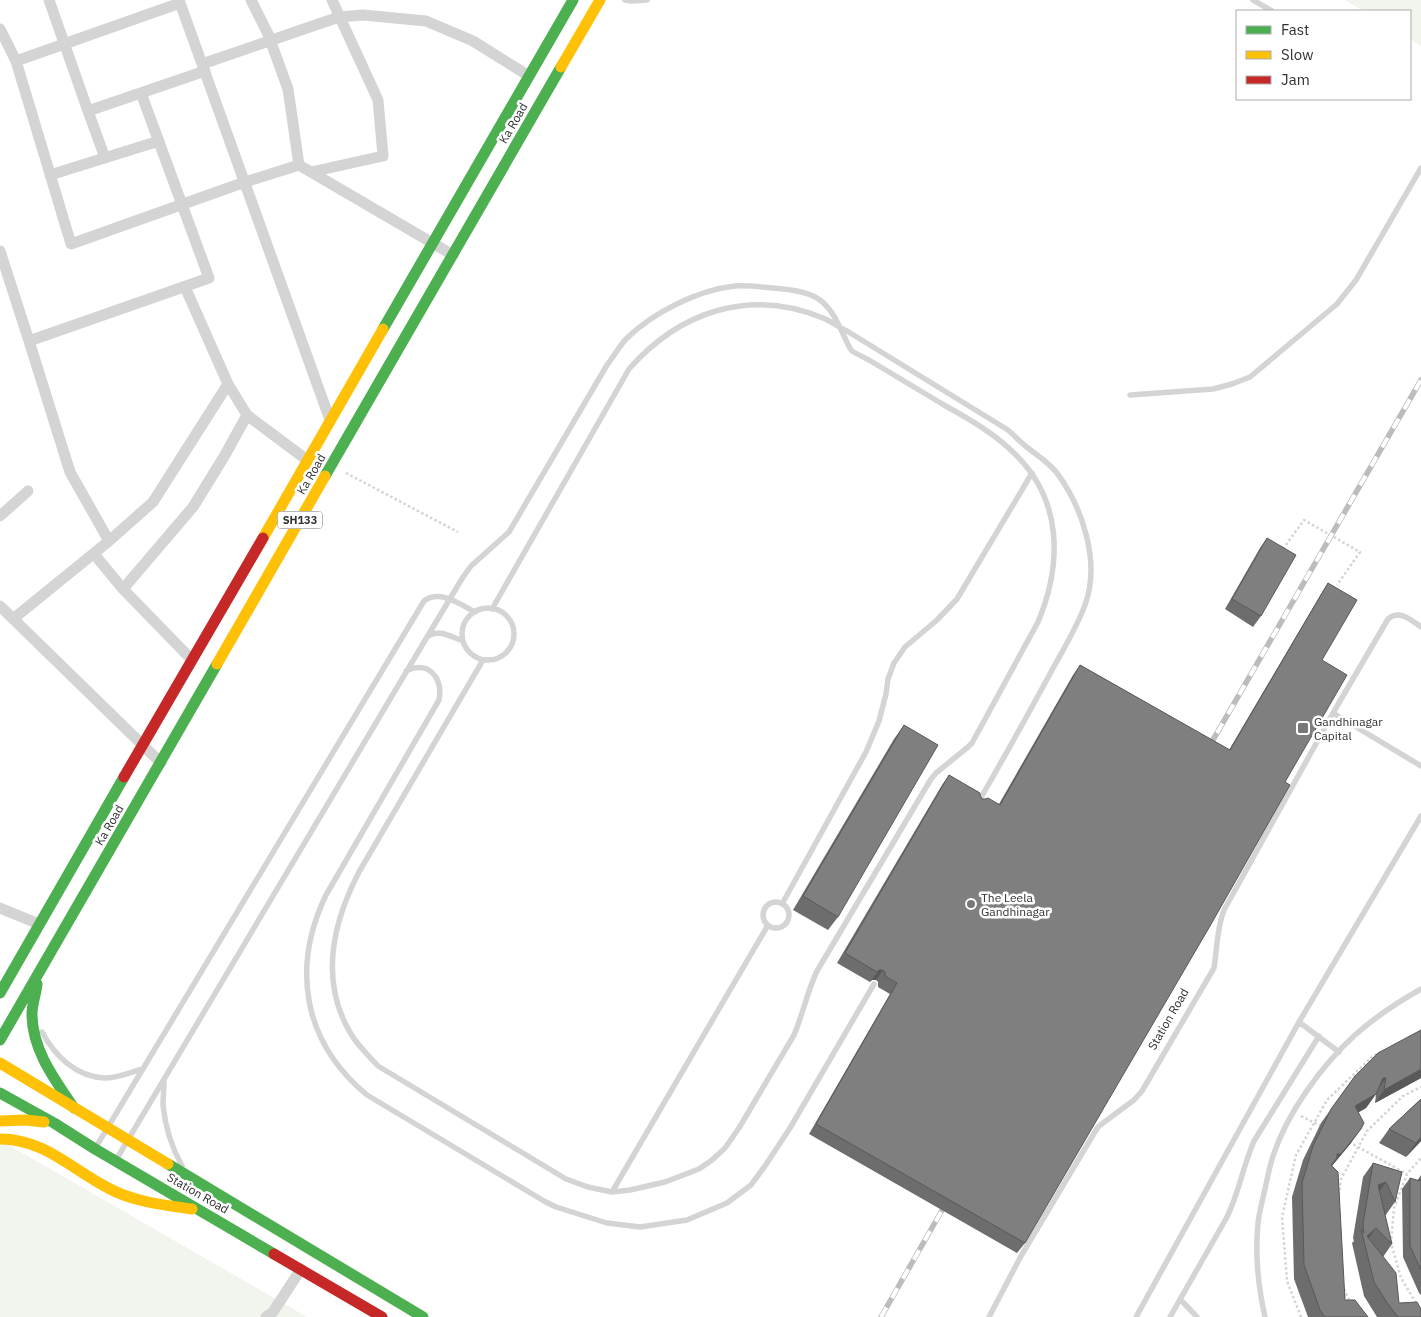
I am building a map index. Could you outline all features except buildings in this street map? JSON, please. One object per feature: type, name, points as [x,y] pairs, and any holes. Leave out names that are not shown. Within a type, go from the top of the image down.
[{"type":"main road","name":"Ka Road","points":[[0,993],[573,0]]},
{"type":"main road","name":"Ka Road","points":[[0,1040],[600,0]]},
{"type":"main road","points":[[40,971],[32,1014],[36,1043],[42,1058],[74,1108]]},
{"type":"main road","points":[[0,1063],[423,1317]]},
{"type":"main road","name":"Station Road","points":[[0,1093],[382,1317]]},
{"type":"main road","points":[[0,1121],[25,1120],[54,1123]]},
{"type":"main road","points":[[0,1139],[23,1141],[39,1147],[54,1154],[111,1190],[154,1203],[202,1210]]},
{"type":"street","points":[[49,0],[105,158]]},
{"type":"street","points":[[251,0],[271,41],[288,89],[299,165]]},
{"type":"street","points":[[311,172],[382,156],[378,100],[332,0]]},
{"type":"street","points":[[16,61],[179,2],[330,420]]},
{"type":"street","points":[[88,111],[141,93],[271,41],[339,17],[363,15],[426,22],[473,41],[529,76]]},
{"type":"street","points":[[0,29],[16,61],[71,244],[245,182],[299,165],[453,255]]},
{"type":"street","points":[[28,341],[209,278],[141,93]]},
{"type":"street","points":[[50,175],[158,141]]},
{"type":"street","points":[[0,251],[70,472],[109,542]]},
{"type":"street","points":[[184,287],[228,384],[247,415],[307,460]]},
{"type":"street","points":[[13,619],[109,542],[154,502],[228,384]]},
{"type":"street","points":[[123,589],[193,506],[247,415]]},
{"type":"street","points":[[0,516],[28,491]]},
{"type":"street","points":[[94,554],[123,589],[192,660]]},
{"type":"street","points":[[0,606],[161,763]]},
{"type":"street","points":[[0,908],[39,924]]},
{"type":"street","points":[[273,1315],[301,1269]]},
{"type":"lane","points":[[626,0],[647,0]]},
{"type":"lane","points":[[1252,0],[1270,10]]},
{"type":"lane","points":[[1130,395],[1213,389],[1250,377],[1337,304],[1356,280],[1421,168]]},
{"type":"lane","points":[[116,1160],[463,577],[472,566],[509,532],[608,365],[626,339],[650,319],[678,303],[715,290],[735,286],[793,289],[819,299],[832,312],[851,350],[985,429],[1014,452],[1032,473],[1041,488],[1050,511],[1055,555],[1044,608],[972,743],[931,779],[817,971],[810,985],[794,1036],[739,1128],[712,1160],[699,1169],[665,1182],[612,1192],[588,1187],[566,1179],[378,1066],[351,1034],[341,1015],[334,991],[332,966],[334,941],[339,918],[348,895],[359,872],[483,660]]},
{"type":"lane","points":[[492,608],[629,369],[643,353],[664,336],[692,320],[714,311],[734,307],[779,306],[824,318],[1008,430],[1044,459],[1071,495],[1080,513],[1089,546],[1091,577],[1087,600],[1049,677],[977,805]]},
{"type":"lane","points":[[782,904],[866,752],[879,721],[888,679],[894,663],[905,647],[957,599],[1032,473]]},
{"type":"lane","points":[[95,1149],[424,601],[430,596],[439,596],[475,612]]},
{"type":"lane","points":[[492,608],[507,616],[512,624],[514,632],[510,648],[497,659],[483,660],[472,655],[462,642],[463,624],[475,612],[492,608]]},
{"type":"lane","name":"Station Road","points":[[989,1317],[1021,1256],[1096,1130],[1134,1100],[1142,1091],[1214,968],[1220,921],[1224,910],[1333,713],[1388,619],[1396,614],[1402,615],[1421,627]]},
{"type":"lane","points":[[426,637],[431,633],[437,632],[462,642]]},
{"type":"lane","points":[[406,671],[421,668],[430,671],[435,675],[440,687],[440,694],[435,707],[326,895],[313,925],[307,964],[307,988],[313,1020],[324,1044],[339,1067],[367,1095],[556,1207],[606,1223],[640,1227],[686,1220],[727,1203],[751,1185],[790,1128],[874,984]]},
{"type":"lane","points":[[1333,713],[1421,766]]},
{"type":"lane","points":[[1136,1317],[1299,1022],[1421,816]]},
{"type":"lane","points":[[774,902],[782,904],[788,910],[786,922],[780,927],[772,928],[768,926],[762,914],[766,906],[774,902]]},
{"type":"lane","points":[[612,1192],[768,926]]},
{"type":"lane","points":[[1265,1317],[1257,1265],[1258,1222],[1273,1156],[1280,1138],[1293,1112],[1324,1067],[1356,1034],[1396,1004],[1421,990]]},
{"type":"lane","points":[[32,1014],[57,1055],[81,1073],[106,1078],[143,1069]]},
{"type":"lane","points":[[1299,1022],[1339,1052]]},
{"type":"lane","points":[[1170,1317],[1230,1211],[1254,1142],[1319,1036]]},
{"type":"lane","points":[[164,1079],[163,1104],[166,1123],[179,1160],[187,1176]]},
{"type":"lane","points":[[1180,1299],[1197,1317]]},
{"type":"path","points":[[331,466],[458,532]]},
{"type":"path","points":[[1282,551],[1304,520],[1360,552],[1337,585]]},
{"type":"path","points":[[1301,1317],[1287,1281],[1282,1217],[1296,1155],[1327,1100],[1373,1056],[1381,1052]]},
{"type":"path","points":[[1339,1197],[1342,1179],[1367,1131],[1403,1096],[1421,1087]]},
{"type":"path","points":[[1314,1122],[1329,1131]]},
{"type":"path","points":[[1344,1139],[1407,1174]]},
{"type":"path","points":[[1420,1308],[1401,1278],[1392,1244],[1394,1208],[1407,1174],[1421,1158]]},
{"type":"path","points":[[1342,1287],[1351,1302]]},
{"type":"shaded area","points":[[1345,0],[1421,0],[1421,46],[1411,40],[1411,10],[1361,10]]},
{"type":"shaded area","points":[[0,1140],[307,1317],[0,1317]]},
{"type":"railway","points":[[1206,752],[1421,380]]},
{"type":"railway","points":[[881,1317],[949,1198]]},
{"type":"traffic: fast","points":[[383,329],[573,0]]},
{"type":"traffic: fast","points":[[325,476],[561,67]]},
{"type":"traffic: fast","points":[[0,1040],[217,664]]},
{"type":"traffic: fast","points":[[0,993],[124,777]]},
{"type":"traffic: fast","points":[[37,984],[32,1014],[36,1040],[46,1064],[74,1108]]},
{"type":"traffic: fast","points":[[0,1093],[274,1254]]},
{"type":"traffic: fast","points":[[168,1164],[423,1317]]},
{"type":"traffic: slow","points":[[561,67],[600,0]]},
{"type":"traffic: slow","points":[[263,538],[383,329]]},
{"type":"traffic: slow","points":[[217,664],[325,476]]},
{"type":"traffic: slow","points":[[0,1063],[168,1164]]},
{"type":"traffic: slow","points":[[0,1121],[25,1120],[44,1122]]},
{"type":"traffic: slow","points":[[0,1139],[16,1140],[45,1150],[110,1189],[129,1197],[192,1209]]},
{"type":"traffic: jam","points":[[124,777],[263,538]]},
{"type":"traffic: jam","points":[[274,1254],[382,1317]]},
{"type":"place","name":"Gandhinagar Capital","points":[[1303,728]]},
{"type":"place","name":"The Leela Gandhinagar","points":[[971,904]]}]
